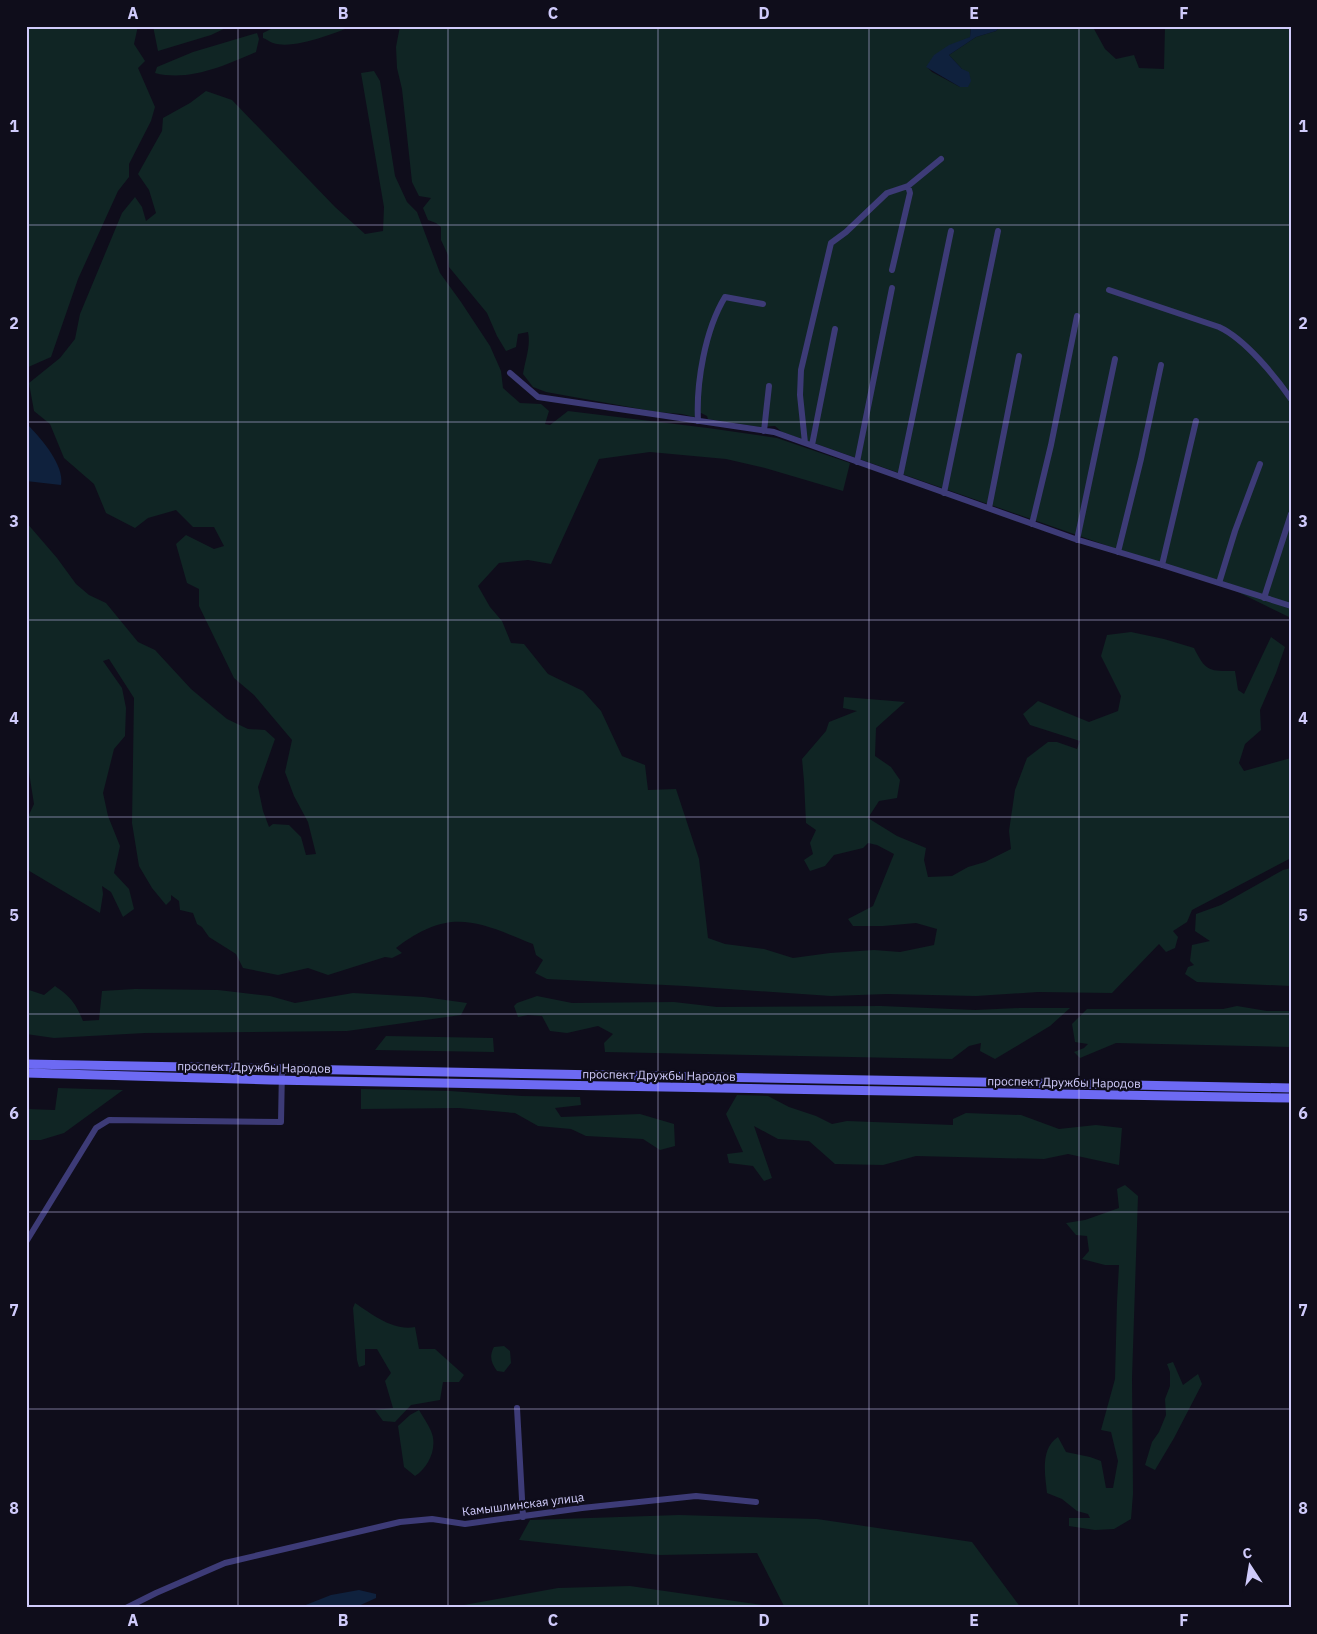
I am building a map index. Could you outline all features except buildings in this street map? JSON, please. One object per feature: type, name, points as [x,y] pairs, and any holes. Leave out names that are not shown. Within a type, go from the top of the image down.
[{"type":"main road","name":"проспект Дружбы Народов","points":[[26,1064],[1291,1088]]},
{"type":"main road","name":"проспект Дружбы Народов","points":[[26,1073],[282,1080],[1291,1098]]},
{"type":"street","points":[[809,444],[800,395],[801,370],[831,243],[846,232],[887,193],[908,186],[941,159]]},
{"type":"street","points":[[892,270],[910,193],[908,186]]},
{"type":"street","points":[[900,477],[951,231]]},
{"type":"street","points":[[944,493],[998,231]]},
{"type":"street","points":[[857,462],[892,288]]},
{"type":"street","points":[[1109,290],[1219,326],[1231,332],[1276,377],[1291,399]]},
{"type":"street","points":[[698,421],[697,403],[704,354],[716,312],[726,298],[763,304]]},
{"type":"street","points":[[1032,524],[1051,445],[1077,316]]},
{"type":"street","points":[[809,444],[836,328]]},
{"type":"street","points":[[989,508],[1019,356]]},
{"type":"street","points":[[1077,540],[1115,359]]},
{"type":"street","points":[[1118,552],[1161,365]]},
{"type":"street","points":[[510,373],[538,397],[774,432],[1077,540],[1291,606]]},
{"type":"street","points":[[764,431],[769,386]]},
{"type":"street","points":[[1162,565],[1196,421]]},
{"type":"street","points":[[1219,583],[1260,464]]},
{"type":"street","points":[[1264,598],[1291,514]]},
{"type":"street","points":[[26,1242],[96,1128],[108,1120],[281,1122],[282,1069]]},
{"type":"street","points":[[517,1408],[523,1517]]},
{"type":"street","name":"Камышлинская улица","points":[[126,1608],[225,1563],[400,1522],[432,1519],[465,1524],[582,1508],[696,1496],[756,1502]]},
{"type":"green space","points":[[26,26],[138,26],[134,44],[145,61],[138,68],[155,107],[151,121],[129,164],[129,177],[118,191],[78,279],[51,357],[26,368]]},
{"type":"green space","points":[[153,26],[230,26],[211,35],[158,51]]},
{"type":"green space","points":[[277,26],[353,26],[303,43],[282,45],[263,38],[263,33]]},
{"type":"green space","points":[[400,26],[971,26],[970,37],[927,67],[932,72],[960,87],[962,69],[949,55],[976,37],[996,31],[1001,26],[1083,26],[1094,29],[1105,49],[1116,59],[1134,55],[1139,68],[1164,69],[1165,26],[1291,26],[1291,618],[1234,590],[782,432],[775,426],[760,427],[708,419],[707,416],[701,413],[694,417],[657,412],[546,392],[533,387],[523,374],[528,348],[528,332],[518,334],[516,347],[506,351],[487,313],[449,267],[448,255],[441,240],[441,227],[428,220],[423,208],[431,198],[419,196],[412,182],[402,89],[397,68],[396,47]]},
{"type":"green space","points":[[257,33],[259,39],[256,52],[232,62],[194,74],[168,75],[155,73],[157,67],[193,52]]},
{"type":"green space","points":[[374,71],[380,81],[395,176],[407,202],[417,212],[440,273],[490,346],[501,371],[503,388],[520,403],[541,404],[549,411],[545,424],[550,425],[568,411],[708,428],[777,438],[850,463],[843,491],[765,468],[726,459],[650,452],[599,459],[551,564],[528,560],[499,563],[478,586],[490,607],[502,621],[511,643],[524,644],[548,674],[583,691],[601,711],[622,756],[645,765],[648,790],[676,789],[699,859],[708,938],[725,944],[764,949],[793,958],[874,950],[900,952],[934,945],[937,929],[916,923],[853,926],[848,919],[873,906],[894,854],[877,845],[868,843],[863,848],[834,855],[825,866],[810,871],[804,860],[813,854],[810,843],[816,830],[806,823],[802,759],[826,731],[829,722],[857,711],[843,708],[844,697],[905,702],[876,728],[875,756],[891,767],[900,780],[897,798],[879,801],[868,818],[897,836],[926,848],[924,860],[928,877],[952,876],[968,867],[985,862],[1011,849],[1009,831],[1015,790],[1027,758],[1048,742],[1057,742],[1077,749],[1080,741],[1030,725],[1023,714],[1038,701],[1089,722],[1118,711],[1121,696],[1101,656],[1107,635],[1131,632],[1194,648],[1202,662],[1209,669],[1235,671],[1238,690],[1244,694],[1271,637],[1285,647],[1260,710],[1261,730],[1245,744],[1239,763],[1244,771],[1291,758],[1291,858],[1192,910],[1187,922],[1173,931],[1178,937],[1175,948],[1166,952],[1159,944],[1112,993],[1038,992],[976,996],[887,994],[831,996],[547,979],[535,973],[543,960],[536,955],[533,944],[495,929],[463,922],[432,927],[415,935],[396,948],[402,953],[392,958],[385,957],[328,975],[308,968],[278,975],[243,968],[236,954],[209,937],[202,927],[197,924],[193,913],[180,910],[179,901],[171,895],[171,900],[166,905],[152,888],[139,866],[132,823],[134,698],[109,659],[103,661],[122,688],[126,708],[125,736],[114,749],[103,793],[108,816],[120,846],[114,873],[129,889],[134,909],[123,917],[111,892],[102,886],[103,894],[100,913],[26,869],[26,821],[34,804],[26,753],[26,522],[57,558],[76,584],[89,595],[106,603],[138,642],[155,650],[191,689],[227,719],[248,729],[265,730],[275,739],[258,787],[263,811],[269,827],[273,824],[289,825],[301,837],[306,855],[316,854],[308,822],[294,796],[285,772],[292,740],[254,695],[234,678],[199,606],[199,589],[187,583],[176,544],[186,535],[214,549],[224,546],[214,527],[193,527],[176,510],[148,518],[135,528],[106,513],[94,484],[64,458],[50,424],[34,411],[29,383],[60,358],[75,339],[80,314],[122,213],[135,197],[142,207],[146,221],[156,213],[149,190],[138,174],[162,131],[163,118],[190,103],[206,91],[232,100],[335,207],[365,234],[383,231],[384,207],[361,73]]},
{"type":"green space","points":[[1291,868],[1291,986],[1197,982],[1185,974],[1188,967],[1194,965],[1190,961],[1192,945],[1210,941],[1195,931],[1196,914],[1221,905],[1283,870]]},
{"type":"green space","points":[[55,986],[72,1001],[83,1021],[99,1020],[102,991],[135,989],[218,990],[270,996],[295,1003],[353,993],[424,997],[467,1003],[461,1015],[347,1031],[145,1033],[54,1038],[26,1034],[26,989],[44,995]]},
{"type":"green space","points":[[537,996],[572,1003],[674,1002],[717,1007],[881,1006],[975,1010],[1070,1008],[1050,1026],[995,1059],[980,1051],[981,1043],[969,1046],[952,1059],[605,1052],[604,1043],[613,1034],[598,1026],[567,1033],[550,1031],[542,1016],[528,1015],[518,1017],[514,1006],[517,1003]]},
{"type":"green space","points":[[1237,1006],[1267,1011],[1291,1011],[1291,1047],[1116,1043],[1080,1058],[1074,1052],[1088,1044],[1075,1042],[1072,1024],[1087,1009],[1223,1009]]},
{"type":"green space","points":[[386,1036],[493,1038],[494,1052],[375,1050]]},
{"type":"green space","points":[[58,1088],[123,1090],[64,1133],[41,1140],[26,1140],[26,1109],[55,1110]]},
{"type":"green space","points":[[361,1089],[580,1097],[581,1105],[555,1108],[561,1117],[640,1114],[674,1124],[675,1146],[660,1150],[643,1139],[586,1136],[571,1129],[538,1126],[515,1113],[459,1108],[361,1109]]},
{"type":"green space","points":[[737,1095],[768,1096],[789,1107],[816,1116],[832,1124],[847,1121],[953,1125],[953,1119],[966,1113],[1021,1115],[1059,1129],[1096,1125],[1122,1128],[1119,1165],[1068,1154],[1044,1159],[916,1156],[883,1165],[835,1164],[809,1141],[778,1139],[754,1126],[772,1178],[764,1181],[753,1166],[729,1163],[727,1154],[743,1152],[726,1114]]},
{"type":"green space","points":[[1125,1185],[1138,1196],[1132,1378],[1133,1494],[1131,1519],[1114,1529],[1095,1530],[1069,1526],[1069,1518],[1090,1518],[1088,1514],[1077,1511],[1062,1499],[1047,1493],[1045,1462],[1048,1448],[1058,1437],[1066,1452],[1101,1461],[1106,1488],[1113,1488],[1118,1461],[1111,1432],[1101,1430],[1115,1379],[1119,1265],[1105,1265],[1082,1259],[1089,1251],[1087,1236],[1076,1235],[1066,1223],[1085,1220],[1119,1208],[1117,1189]]},
{"type":"green space","points":[[355,1303],[383,1321],[399,1327],[415,1327],[419,1349],[435,1349],[464,1375],[459,1382],[443,1382],[440,1400],[411,1405],[395,1422],[383,1421],[375,1410],[393,1408],[385,1381],[391,1373],[377,1349],[365,1349],[365,1365],[359,1367],[353,1308]]},
{"type":"green space","points":[[504,1346],[510,1351],[511,1363],[504,1372],[497,1371],[491,1356],[494,1347]]},
{"type":"green space","points":[[1173,1362],[1183,1385],[1198,1374],[1202,1384],[1155,1470],[1145,1465],[1152,1442],[1159,1432],[1166,1415],[1165,1399],[1170,1386],[1170,1372],[1167,1364]]},
{"type":"green space","points":[[419,1410],[431,1431],[433,1450],[428,1462],[415,1476],[404,1467],[398,1426]]},
{"type":"green space","points":[[679,1515],[817,1519],[972,1542],[1021,1608],[785,1608],[757,1553],[660,1555],[519,1540],[530,1520]]},
{"type":"green space","points":[[630,1586],[784,1608],[447,1608],[558,1588]]},
{"type":"water","points":[[971,26],[1001,26],[996,31],[976,37],[949,55],[962,69],[969,72],[971,81],[968,87],[960,87],[926,67],[934,55],[949,45],[970,37]]},
{"type":"water","points":[[26,423],[44,443],[55,460],[61,477],[61,485],[26,481]]},
{"type":"water","points":[[359,1590],[376,1594],[376,1598],[354,1608],[298,1608],[331,1595]]}]
